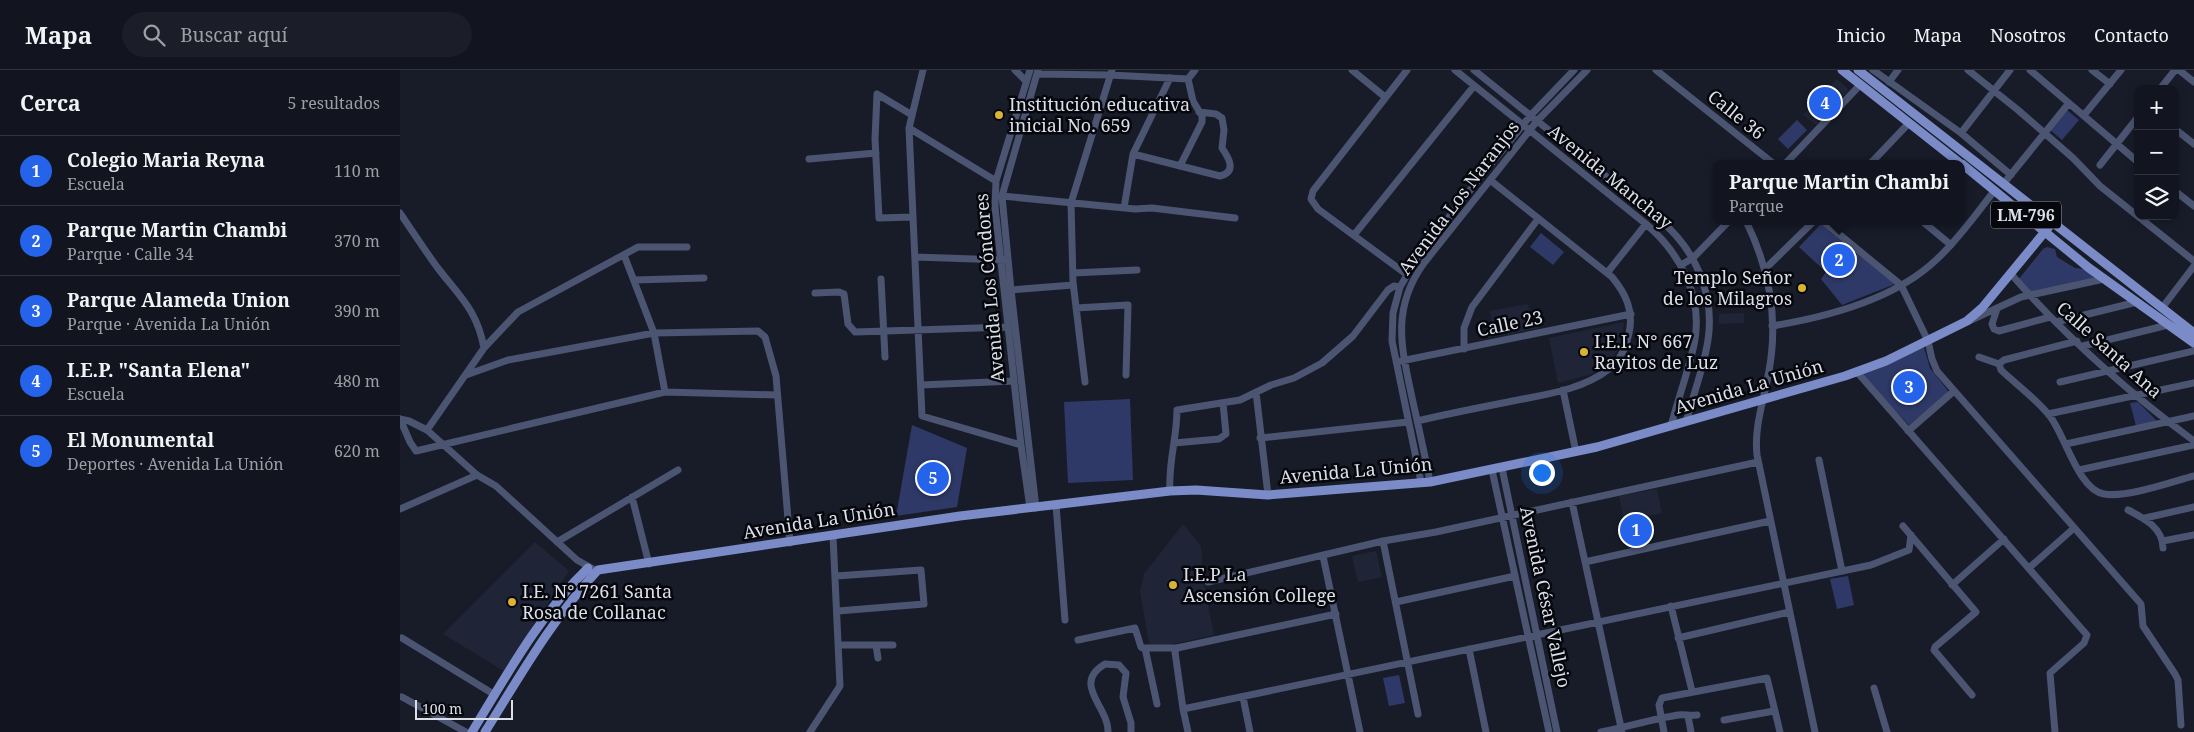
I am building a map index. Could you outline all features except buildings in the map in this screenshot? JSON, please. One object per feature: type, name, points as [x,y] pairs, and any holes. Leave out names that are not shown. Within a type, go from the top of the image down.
[{"type":"main road","name":"LM-796","points":[[1842,70],[1956,160]]},
{"type":"main road","name":"LM-796","points":[[1858,70],[2194,333]]},
{"type":"main road","name":"LM-796","points":[[1965,167],[2104,279],[2194,343]]},
{"type":"main road","name":"Avenida La Unión","points":[[598,570],[1033,508],[1170,491],[1196,490],[1268,496],[1425,482],[1576,452],[1857,372],[1928,341],[1967,321],[1982,308],[2053,222]]},
{"type":"main road","points":[[472,732],[495,695],[566,592],[588,568]]},
{"type":"main road","points":[[485,732],[546,633],[563,609],[598,570]]},
{"type":"street","points":[[923,70],[909,128],[922,416],[1021,445]]},
{"type":"street","points":[[1015,70],[1026,81]]},
{"type":"street","points":[[1035,71],[1111,72],[1188,78],[1195,70]]},
{"type":"street","points":[[1352,70],[1385,97]]},
{"type":"street","points":[[1406,274],[1318,209],[1311,199],[1312,195],[1407,70]]},
{"type":"street","name":"Avenida Manchay","points":[[1455,70],[1646,224],[1664,240],[1681,265],[1692,294],[1696,314],[1696,334],[1693,351],[1671,426]]},
{"type":"street","name":"Avenida Manchay","points":[[1474,70],[1667,226],[1679,238],[1693,258],[1704,288],[1709,331],[1686,422]]},
{"type":"street","name":"Avenida Los Naranjos","points":[[1425,482],[1408,422],[1392,341],[1392,323],[1400,287],[1406,274],[1434,235],[1531,115],[1574,70]]},
{"type":"street","name":"Avenida Los Naranjos","points":[[1425,482],[1417,420],[1404,361],[1401,323],[1403,304],[1409,287],[1424,263],[1529,130],[1587,70]]},
{"type":"street","name":"Calle 36","points":[[1656,70],[1769,160]]},
{"type":"street","points":[[1873,70],[1960,133],[2011,175]]},
{"type":"street","points":[[1889,82],[1898,70]]},
{"type":"street","points":[[1968,70],[2044,133],[2104,190],[2194,262]]},
{"type":"street","points":[[1960,133],[2010,70]]},
{"type":"street","points":[[2030,70],[2134,159]]},
{"type":"street","points":[[2092,70],[2110,84]]},
{"type":"street","points":[[2084,115],[2121,70]]},
{"type":"street","points":[[2163,85],[2175,70]]},
{"type":"street","points":[[2179,70],[2194,82]]},
{"type":"street","name":"Avenida Los Cóndores","points":[[1033,508],[1011,290],[995,207],[996,181],[1026,81],[1035,71]]},
{"type":"street","name":"Avenida Los Cóndores","points":[[1033,508],[1021,445],[1008,327],[1002,196],[1035,71]]},
{"type":"street","points":[[1085,382],[1073,285],[1070,203],[1111,72]]},
{"type":"street","points":[[1124,208],[1133,154],[1170,78]]},
{"type":"street","points":[[1180,166],[1202,122],[1193,101],[1188,78]]},
{"type":"street","points":[[1789,160],[1860,85]]},
{"type":"street","points":[[1354,235],[1474,86]]},
{"type":"street","points":[[912,115],[877,94],[876,153],[879,218],[913,217]]},
{"type":"street","points":[[2004,184],[2069,103]]},
{"type":"street","points":[[1133,154],[1220,176],[1226,174],[1230,171],[1229,158],[1222,148],[1224,130],[1222,118],[1216,114],[1199,112]]},
{"type":"street","points":[[2100,165],[2134,122]]},
{"type":"street","points":[[1874,160],[1909,123]]},
{"type":"street","points":[[909,128],[996,181]]},
{"type":"street","points":[[2176,130],[2194,144]]},
{"type":"street","points":[[809,159],[876,153]]},
{"type":"street","points":[[1417,420],[1563,390],[1599,376],[1613,366],[1626,344],[1631,314],[1621,289],[1607,272],[1490,180]]},
{"type":"street","points":[[1772,326],[1822,317],[1901,285],[1924,271],[1951,245],[1995,190]]},
{"type":"street","points":[[2179,195],[2194,206]]},
{"type":"street","points":[[1002,196],[1124,208],[1152,208],[1234,218]]},
{"type":"street","points":[[400,213],[436,265],[474,313],[481,330],[484,348]]},
{"type":"street","points":[[1464,348],[1464,328],[1472,307],[1538,219]]},
{"type":"street","points":[[1607,272],[1646,224]]},
{"type":"street","points":[[1681,265],[1693,258],[1725,225]]},
{"type":"street","points":[[1748,225],[1765,269],[1770,297],[1772,326],[1770,362],[1756,433],[1758,462],[1815,732]]},
{"type":"street","points":[[1765,269],[1810,225]]},
{"type":"street","points":[[1828,225],[1901,285],[1928,341],[1933,364],[1954,391],[2141,604],[2143,626],[2178,680],[2181,725]]},
{"type":"street","points":[[1927,225],[1951,245]]},
{"type":"street","points":[[427,430],[484,348],[518,312],[638,247],[687,247]]},
{"type":"street","points":[[624,255],[654,333],[665,392]]},
{"type":"street","points":[[915,256],[1004,260]]},
{"type":"street","points":[[2162,308],[2194,266]]},
{"type":"street","points":[[1072,272],[1137,270]]},
{"type":"street","name":"Calle Santa Ana","points":[[2011,274],[2053,320],[2108,371],[2194,443]]},
{"type":"street","points":[[634,280],[704,278]]},
{"type":"street","points":[[880,279],[884,357]]},
{"type":"street","points":[[1967,321],[2021,297],[2104,279]]},
{"type":"street","points":[[1011,290],[1073,285]]},
{"type":"street","points":[[1170,491],[1168,473],[1172,462],[1177,431],[1177,410],[1240,400],[1294,378],[1322,363],[1353,336],[1388,290],[1394,286],[1400,287]]},
{"type":"street","points":[[815,293],[839,292],[844,294],[848,324],[855,332],[1008,327]]},
{"type":"street","points":[[1997,309],[1992,324],[1994,329],[1999,331],[2137,302]]},
{"type":"street","points":[[1076,308],[1128,305],[1126,375]]},
{"type":"street","name":"Calle 23","points":[[1396,362],[1631,314]]},
{"type":"street","points":[[1999,364],[2004,360],[2168,325]]},
{"type":"street","points":[[466,376],[508,360],[654,333],[758,331],[765,337],[776,376],[790,543]]},
{"type":"street","points":[[2060,382],[2194,352]]},
{"type":"street","points":[[1979,357],[1999,364]]},
{"type":"street","points":[[1999,364],[2001,370],[2048,414],[2079,470],[2092,489],[2105,494],[2121,494],[2194,476]]},
{"type":"street","points":[[1857,372],[2087,635],[2084,643],[2050,673],[2054,732]]},
{"type":"street","points":[[921,385],[1014,381]]},
{"type":"street","points":[[2048,414],[2194,384]]},
{"type":"street","points":[[1563,390],[1576,452]]},
{"type":"street","points":[[1908,431],[1954,391]]},
{"type":"street","points":[[598,570],[588,568],[496,486],[477,475],[443,446],[427,430],[400,419],[408,439],[416,451],[443,446],[488,433],[665,392],[777,395]]},
{"type":"street","points":[[1256,392],[1268,496]]},
{"type":"street","points":[[1174,443],[1220,439],[1226,434],[1223,403]]},
{"type":"street","points":[[2066,444],[2194,416]]},
{"type":"street","points":[[1260,438],[1408,422]]},
{"type":"street","points":[[400,438],[408,439]]},
{"type":"street","points":[[2079,470],[2194,443]]},
{"type":"street","points":[[1819,460],[1842,571]]},
{"type":"street","points":[[1208,582],[1383,542],[1758,462]]},
{"type":"street","name":"Avenida César Vallejo","points":[[1502,468],[1557,732]]},
{"type":"street","points":[[557,542],[678,470]]},
{"type":"street","name":"Avenida César Vallejo","points":[[1492,470],[1549,732]]},
{"type":"street","points":[[400,509],[477,475]]},
{"type":"street","points":[[632,497],[649,564]]},
{"type":"street","points":[[1572,502],[1622,730]]},
{"type":"street","points":[[1056,505],[1065,620]]},
{"type":"street","points":[[2145,518],[2194,507]]},
{"type":"street","points":[[2128,510],[2145,518],[2156,530],[2163,545],[2194,535]]},
{"type":"street","points":[[1585,562],[1770,521]]},
{"type":"street","points":[[1903,526],[1976,612],[1935,647],[1934,650],[1972,695]]},
{"type":"street","points":[[2029,568],[2074,528]]},
{"type":"street","points":[[810,732],[839,688],[838,612],[833,536]]},
{"type":"street","points":[[1183,709],[1782,582],[1871,565],[1908,550],[1911,536]]},
{"type":"street","points":[[1952,585],[2004,539]]},
{"type":"street","points":[[1383,542],[1418,714]]},
{"type":"street","points":[[1323,556],[1360,732]]},
{"type":"street","points":[[836,576],[921,570],[924,604],[838,612]]},
{"type":"street","points":[[1396,602],[1515,576]]},
{"type":"street","points":[[1671,606],[1692,691]]},
{"type":"street","points":[[1678,638],[1789,612]]},
{"type":"street","points":[[1078,640],[1135,628],[1141,647],[1177,648],[1336,614]]},
{"type":"street","points":[[402,638],[495,695]]},
{"type":"street","points":[[839,645],[893,645]]},
{"type":"street","points":[[876,646],[878,658]]},
{"type":"street","points":[[1146,648],[1157,704]]},
{"type":"street","points":[[1177,648],[1175,652],[1188,732]]},
{"type":"street","points":[[1469,649],[1486,732]]},
{"type":"street","points":[[1108,732],[1107,719],[1096,701],[1091,685],[1091,678],[1105,664],[1112,664],[1123,668],[1126,673],[1123,697],[1129,716],[1130,732]]},
{"type":"street","points":[[1664,732],[1659,705],[1662,698],[1767,678],[1780,732]]},
{"type":"street","points":[[1874,688],[1887,732]]},
{"type":"street","points":[[1243,696],[1250,732]]},
{"type":"street","points":[[402,697],[466,732]]},
{"type":"street","points":[[1724,720],[1774,710]]},
{"type":"street","points":[[1601,732],[1622,730],[1681,714],[1688,716],[1697,715]]},
{"type":"street","points":[[1688,716],[1692,732]]},
{"type":"shaded area","points":[[1837,79],[1848,91],[1816,125],[1803,115]]},
{"type":"shaded area","points":[[2067,110],[2079,120],[2062,140],[2050,130]]},
{"type":"shaded area","points":[[1797,120],[1807,130],[1788,149],[1778,139]]},
{"type":"shaded area","points":[[1820,225],[1824,225],[1895,284],[1842,305],[1821,279],[1826,272],[1799,247]]},
{"type":"shaded area","points":[[1541,233],[1564,252],[1553,265],[1530,247]]},
{"type":"shaded area","points":[[2047,247],[2055,249],[2057,257],[2075,268],[2084,269],[2096,278],[2033,294],[2018,280],[2043,249]]},
{"type":"shaded area","points":[[1528,304],[1532,323],[1539,322],[1540,328],[1488,338],[1487,332],[1493,330],[1490,311]]},
{"type":"shaded area","points":[[1744,313],[1744,323],[1719,324],[1719,314]]},
{"type":"shaded area","name":"I.E.I. N° 667 Rayitos de Luz","points":[[1624,322],[1621,345],[1604,367],[1592,374],[1558,383],[1549,338]]},
{"type":"shaded area","points":[[1924,347],[1930,368],[1949,392],[1909,425],[1868,382],[1863,373]]},
{"type":"shaded area","points":[[1130,399],[1133,480],[1068,483],[1064,402]]},
{"type":"shaded area","points":[[2137,402],[2157,421],[2136,426],[2130,403]]},
{"type":"shaded area","points":[[912,425],[967,448],[957,507],[896,516]]},
{"type":"shaded area","points":[[1657,489],[1662,513],[1643,517],[1648,543],[1629,547],[1619,496]]},
{"type":"shaded area","name":"I.E.P La Ascensión College","points":[[1183,524],[1201,546],[1203,579],[1214,635],[1150,649],[1140,591],[1144,574]]},
{"type":"shaded area","name":"I.E. N° 7261 Santa Rosa de Collanac","points":[[535,542],[569,571],[504,671],[443,634]]},
{"type":"shaded area","points":[[1376,551],[1382,577],[1358,582],[1352,556]]},
{"type":"shaded area","points":[[1848,576],[1854,605],[1837,609],[1830,579]]},
{"type":"shaded area","points":[[1399,675],[1405,703],[1389,706],[1383,678]]},
{"type":"place","name":"I.E.P. \"Santa Elena\"","points":[[1825,103]]},
{"type":"place","name":"Institución educativa inicial No. 659","points":[[999,115]]},
{"type":"place","name":"Parque Martin Chambi","points":[[1839,260]]},
{"type":"place","name":"Templo Señor de los Milagros","points":[[1802,288]]},
{"type":"place","name":"I.E.I. N° 667 Rayitos de Luz","points":[[1584,352]]},
{"type":"place","name":"Parque Alameda Union","points":[[1909,387]]},
{"type":"place","name":"El Monumental","points":[[933,478]]},
{"type":"place","name":"Colegio Maria Reyna","points":[[1636,530]]},
{"type":"place","name":"I.E.P La Ascensión College","points":[[1173,585]]},
{"type":"place","name":"I.E. N° 7261 Santa Rosa de Collanac","points":[[512,602]]}]
